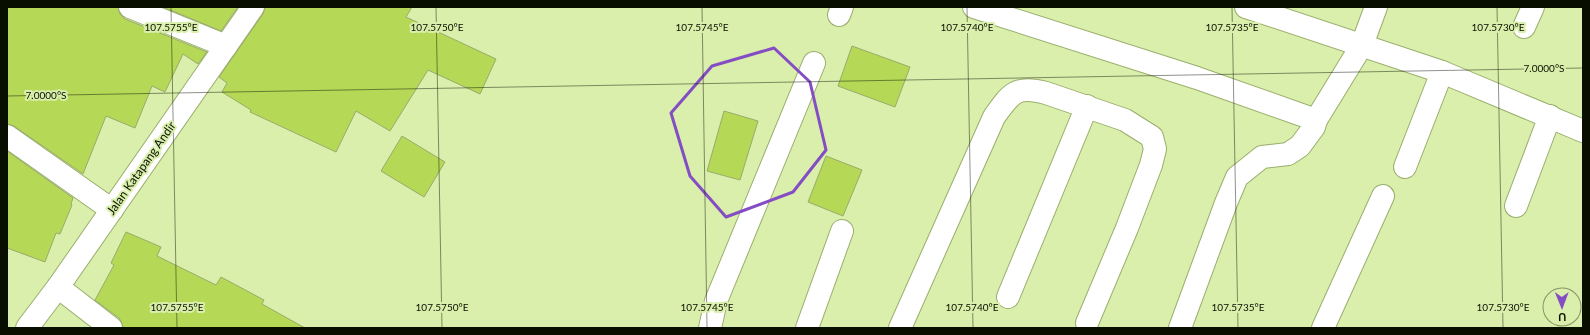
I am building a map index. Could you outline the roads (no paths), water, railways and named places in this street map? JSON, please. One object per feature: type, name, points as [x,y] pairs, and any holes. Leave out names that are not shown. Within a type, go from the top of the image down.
[{"type":"street","points":[[130,7],[226,46]]},
{"type":"street","name":"Jalan Katapang Andir","points":[[27,328],[58,287],[253,7]]},
{"type":"street","points":[[974,7],[1197,78],[1316,120]]},
{"type":"street","points":[[1246,7],[1442,72],[1583,131]]},
{"type":"street","points":[[1180,328],[1237,177],[1262,157],[1288,154],[1300,146],[1314,127],[1316,120],[1362,45],[1376,7]]},
{"type":"street","points":[[1524,27],[1533,7]]},
{"type":"street","points":[[710,328],[716,301],[814,63]]},
{"type":"street","points":[[1405,167],[1442,72]]},
{"type":"street","points":[[900,328],[994,117],[1004,102],[1014,93],[1022,89],[1033,89],[1125,120],[1152,137],[1155,149],[1151,165],[1127,228],[1086,323]]},
{"type":"street","points":[[1008,297],[1087,106]]},
{"type":"street","points":[[1516,206],[1550,116]]},
{"type":"street","points":[[7,136],[112,210]]},
{"type":"street","points":[[1324,328],[1383,196]]},
{"type":"street","points":[[807,328],[842,231]]},
{"type":"street","points":[[58,287],[111,328]]}]
